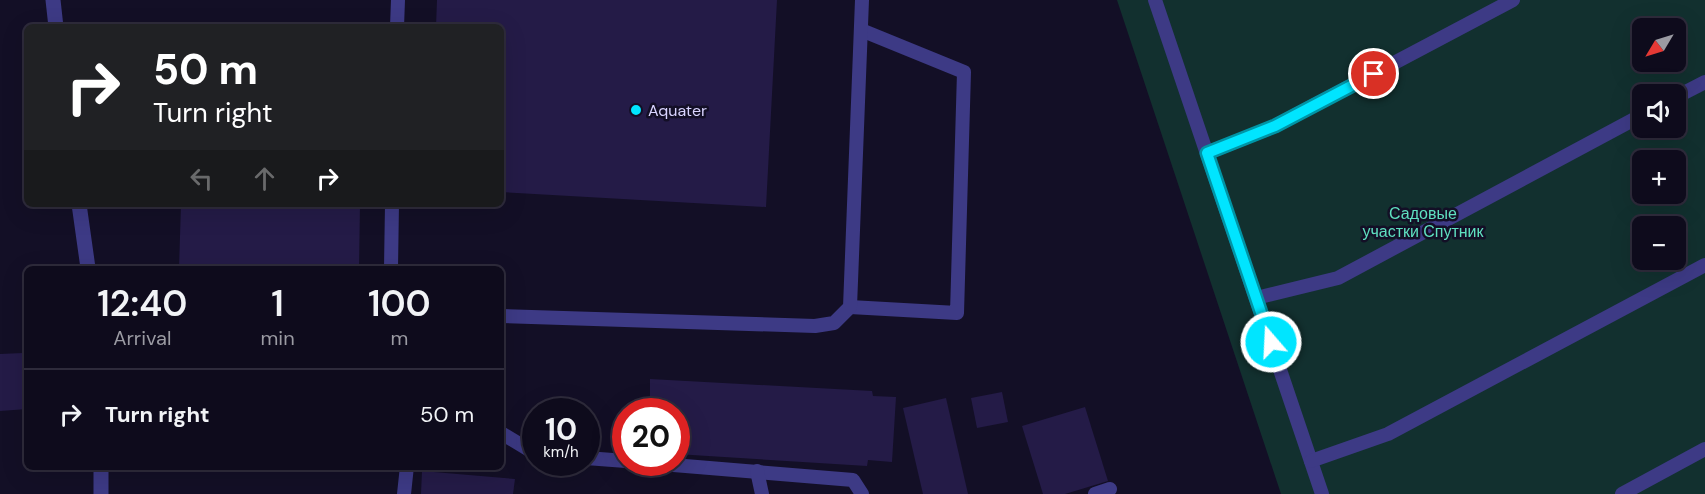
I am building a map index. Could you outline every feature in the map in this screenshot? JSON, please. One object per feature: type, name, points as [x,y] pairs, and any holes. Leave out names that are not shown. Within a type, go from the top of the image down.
[{"type":"street","points":[[53,0],[56,24]]},
{"type":"street","points":[[79,207],[88,266]]},
{"type":"street","points":[[101,470],[101,494]]},
{"type":"lane","points":[[397,24],[398,0]]},
{"type":"lane","points":[[504,316],[815,326],[834,323],[850,307],[862,0]]},
{"type":"lane","points":[[1155,0],[1322,494]]},
{"type":"lane","points":[[1207,153],[1275,126],[1513,0]]},
{"type":"lane","points":[[850,307],[957,313],[964,72],[861,30]]},
{"type":"lane","points":[[1686,91],[1705,81]]},
{"type":"lane","points":[[1256,298],[1338,278],[1632,120]]},
{"type":"lane","points":[[391,266],[392,207]]},
{"type":"lane","points":[[1311,461],[1388,434],[1705,265]]},
{"type":"lane","points":[[504,435],[522,446]]},
{"type":"lane","points":[[1622,494],[1705,449]]},
{"type":"lane","points":[[690,466],[853,480],[861,494]]},
{"type":"lane","points":[[404,494],[407,470]]},
{"type":"lane","points":[[757,471],[762,494]]},
{"type":"lane","points":[[1095,494],[1110,489]]},
{"type":"green space","name":"Садовые участки Спутник","points":[[1117,0],[1705,0],[1705,494],[1281,494]]},
{"type":"building","name":"Aquater","points":[[437,0],[777,0],[766,207],[504,192],[504,24],[436,24]]},
{"type":"building","points":[[181,207],[360,207],[359,266],[179,266]]},
{"type":"building","points":[[23,353],[24,409],[0,411],[0,354]]},
{"type":"building","points":[[650,379],[872,391],[873,396],[896,397],[892,462],[868,460],[867,466],[690,455],[690,398],[650,398]]},
{"type":"building","points":[[1002,392],[1008,422],[977,428],[971,398]]},
{"type":"building","points":[[946,398],[968,494],[923,494],[903,408]]},
{"type":"building","points":[[1085,407],[1108,481],[1065,494],[1043,494],[1022,426]]},
{"type":"building","points":[[422,471],[515,479],[513,494],[421,494]]},
{"type":"place","name":"Aquater","points":[[636,110]]},
{"type":"route","points":[[1271,342],[1207,153],[1275,126],[1374,74]]}]
